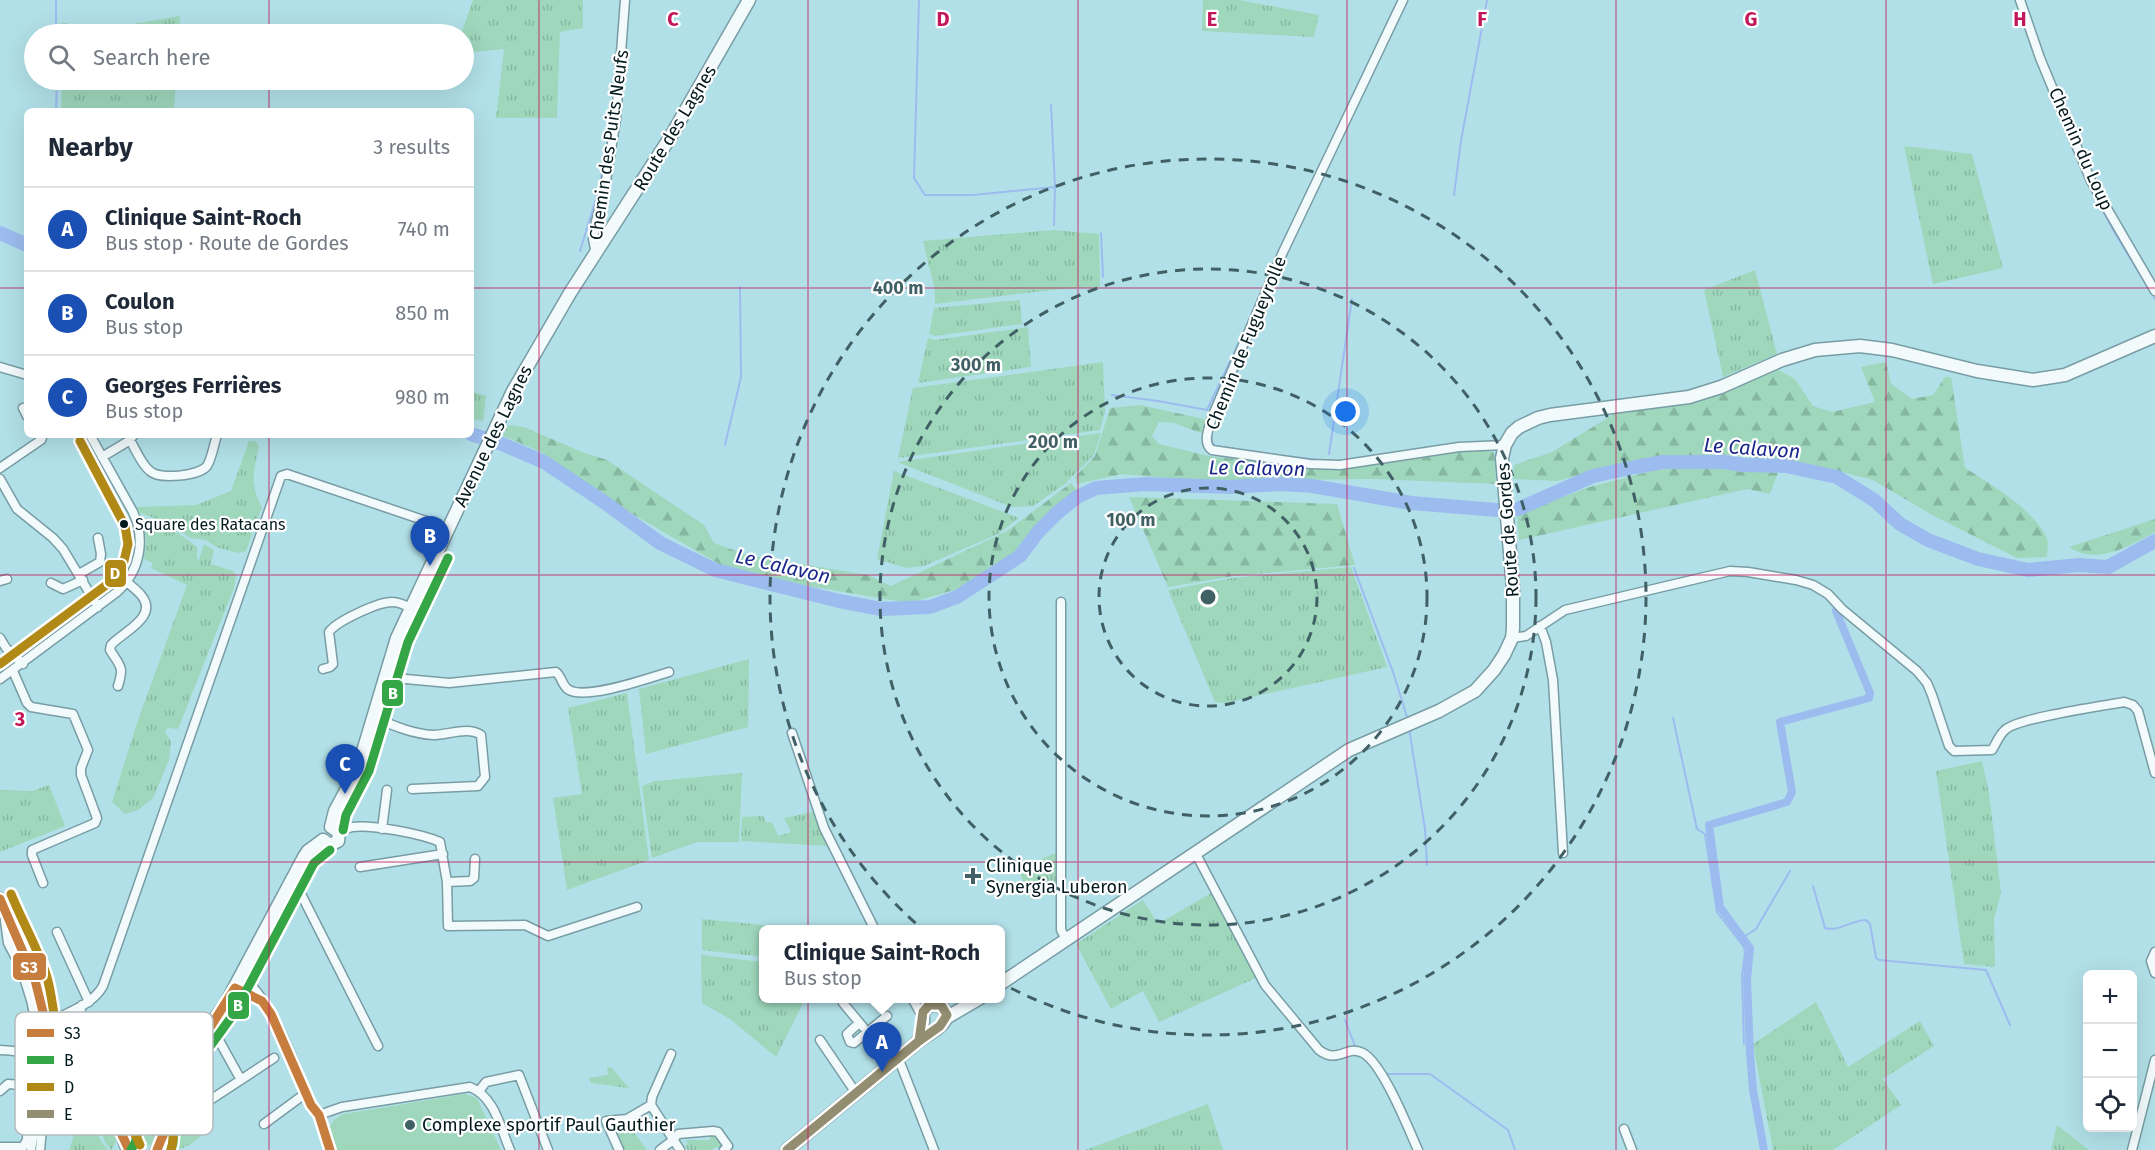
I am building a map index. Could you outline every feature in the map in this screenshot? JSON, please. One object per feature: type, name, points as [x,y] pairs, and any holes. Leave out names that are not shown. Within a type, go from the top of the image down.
[{"type":"street","name":"Chemin des Puits Neufs","points":[[596,254],[593,239],[604,193],[616,119],[625,0]]},
{"type":"street","name":"Route des Lagnes","points":[[596,254],[671,136],[749,0]]},
{"type":"street","name":"Chemin de Fugueyrolle","points":[[1403,0],[1283,252],[1212,417],[1206,443],[1212,450],[1310,464],[1340,465],[1466,446],[1505,445]]},
{"type":"street","name":"Chemin du Loup","points":[[2020,0],[2040,58],[2091,181],[2155,291]]},
{"type":"street","name":"Avenue des Lagnes","points":[[290,882],[308,851],[323,840],[323,831],[335,830],[335,811],[358,768],[384,677],[410,608],[527,365],[596,254]]},
{"type":"street","name":"Route de Gordes","points":[[1005,981],[1349,750],[1447,707],[1475,691],[1494,670],[1512,638],[1514,618],[1502,472],[1505,445],[1519,427],[1550,415],[1689,398],[1721,387],[1782,360],[1822,349],[1860,346],[1892,350],[1977,371],[2033,380],[2065,375],[2155,336]]},
{"type":"street","points":[[0,367],[24,374]]},
{"type":"street","points":[[0,468],[42,438]]},
{"type":"street","points":[[0,679],[98,607],[126,582],[137,561],[140,531],[133,512],[92,438]]},
{"type":"street","points":[[102,457],[132,438],[149,471],[161,476],[177,476],[203,470],[208,465],[216,438]]},
{"type":"street","points":[[71,1012],[99,994],[109,972],[281,476],[288,474],[327,486],[429,522],[434,531],[432,548],[437,553]]},
{"type":"street","points":[[0,479],[17,509],[63,549],[98,607]]},
{"type":"street","points":[[51,583],[63,588],[100,562],[98,538]]},
{"type":"street","points":[[1512,638],[1526,636],[1565,610],[1730,571],[1796,580],[1814,585],[1828,594],[1842,609],[1917,671],[1928,683],[1949,746],[1954,751],[1992,750],[2004,731],[2012,726],[2051,715],[2124,702],[2133,705],[2138,711],[2155,773]]},
{"type":"street","points":[[118,687],[122,672],[121,665],[110,650],[111,645],[138,624],[146,605],[143,597],[126,582]]},
{"type":"street","points":[[1061,602],[1061,930],[1066,939]]},
{"type":"street","points":[[323,669],[333,664],[329,632],[333,626],[346,618],[386,603],[398,603],[410,608]]},
{"type":"street","points":[[1540,626],[1546,642],[1553,680],[1563,853]]},
{"type":"street","points":[[0,638],[6,648],[23,663]]},
{"type":"street","points":[[13,671],[31,707],[73,714],[88,750],[81,772],[98,818],[95,823],[32,850],[43,883]]},
{"type":"street","points":[[384,677],[449,683],[556,672],[564,687],[581,694],[669,672]]},
{"type":"street","points":[[373,717],[421,734],[435,735],[471,731],[481,735],[485,777],[478,786],[412,789]]},
{"type":"street","points":[[792,733],[824,828],[872,925]]},
{"type":"street","points":[[382,829],[387,790]]},
{"type":"street","points":[[335,830],[354,827],[382,829],[431,838],[440,842],[447,882],[448,926],[525,925],[548,936],[637,907]]},
{"type":"street","points":[[360,867],[443,854]]},
{"type":"street","points":[[1196,854],[1265,985],[1319,1050],[1327,1056],[1353,1051],[1362,1052],[1375,1064],[1418,1150]]},
{"type":"street","points":[[447,882],[470,881],[474,878],[475,859]]},
{"type":"street","points":[[213,1023],[238,983],[290,882],[300,892],[378,1046]]},
{"type":"street","points":[[0,900],[10,943],[35,1012]]},
{"type":"street","points":[[57,932],[87,992],[86,1004],[81,1012]]},
{"type":"street","points":[[10,943],[40,987],[51,1012]]},
{"type":"street","points":[[2155,952],[2151,961],[2155,973]]},
{"type":"street","points":[[35,980],[40,1012]]},
{"type":"street","points":[[238,983],[262,1001],[271,1014],[313,1110],[319,1115],[330,1150]]},
{"type":"street","points":[[843,1003],[867,1032]]},
{"type":"street","points":[[787,1150],[919,1041],[944,1024],[946,1011],[929,1012],[917,1003]]},
{"type":"street","points":[[946,1018],[972,1003]]},
{"type":"street","points":[[929,1012],[968,1005]]},
{"type":"street","points":[[929,1012],[929,1027],[936,1028]]},
{"type":"street","points":[[919,1041],[929,1012]]},
{"type":"street","points":[[859,1023],[847,1034],[850,1042],[854,1043],[887,1016]]},
{"type":"street","points":[[213,1030],[241,1080]]},
{"type":"street","points":[[820,1040],[855,1093]]},
{"type":"street","points":[[0,1050],[15,1051]]},
{"type":"street","points":[[671,1054],[652,1097],[651,1105],[672,1141],[680,1150]]},
{"type":"street","points":[[213,1098],[274,1058]]},
{"type":"street","points":[[897,1060],[934,1150]]},
{"type":"street","points":[[2132,1150],[2155,1060]]},
{"type":"street","points":[[479,1091],[486,1082],[519,1075],[549,1150]]},
{"type":"street","points":[[0,1091],[8,1084],[15,1085]]},
{"type":"street","points":[[319,1115],[342,1107],[470,1087],[489,1100],[510,1150]]},
{"type":"street","points":[[264,1124],[306,1093]]},
{"type":"street","points":[[619,1150],[606,1121],[627,1119],[651,1105]]},
{"type":"street","points":[[1624,1129],[1632,1150]]},
{"type":"street","points":[[660,1150],[678,1134],[718,1132],[728,1146],[724,1150]]},
{"type":"street","points":[[0,1148],[23,1147],[28,1135]]},
{"type":"street","points":[[31,1150],[35,1135]]},
{"type":"street","points":[[158,1150],[163,1135]]},
{"type":"street","points":[[116,1150],[126,1141]]},
{"type":"green space","points":[[473,0],[583,0],[583,28],[560,32],[557,118],[496,118],[504,49],[474,52],[474,24],[465,24]]},
{"type":"green space","points":[[1203,0],[1239,0],[1319,15],[1314,37],[1202,31]]},
{"type":"green space","points":[[180,16],[180,24],[133,24]]},
{"type":"green space","points":[[62,90],[175,90],[174,108],[61,108]]},
{"type":"green space","points":[[1904,146],[1972,154],[2003,268],[1933,284]]},
{"type":"green space","points":[[1054,230],[1099,234],[1100,287],[1061,289],[935,304],[935,291],[923,241]]},
{"type":"green space","points":[[1755,270],[1777,354],[1723,377],[1704,290]]},
{"type":"green space","points":[[1020,300],[1022,324],[935,336],[929,334],[934,308]]},
{"type":"green space","points":[[1028,327],[1031,367],[918,383],[928,338],[935,340]]},
{"type":"green space","points":[[1103,362],[1105,412],[1100,430],[898,458],[913,388]]},
{"type":"green space","points":[[1886,362],[1891,384],[1912,399],[1933,395],[1945,377],[1951,377],[1965,468],[2011,498],[2032,517],[2047,538],[2047,557],[2017,558],[1932,515],[1873,480],[1838,471],[1770,460],[1720,454],[1646,460],[1556,481],[1513,479],[1514,465],[1552,452],[1619,411],[1697,402],[1777,369],[1795,379],[1813,406],[1832,412],[1875,402],[1861,367]]},
{"type":"green space","points":[[474,392],[486,396],[483,421],[474,420]]},
{"type":"green space","points":[[1140,405],[1208,420],[1204,434],[1174,423],[1159,422],[1152,436],[1159,444],[1209,456],[1310,468],[1345,467],[1471,450],[1494,452],[1496,484],[1373,479],[1203,481],[1122,474],[1077,484],[1075,477],[1095,456],[1110,408]]},
{"type":"green space","points":[[508,425],[524,427],[582,452],[607,460],[704,525],[714,543],[751,556],[868,575],[891,586],[1007,531],[1071,483],[1077,490],[1042,523],[1010,559],[961,588],[910,603],[802,585],[721,565],[627,511],[541,452],[503,436]]},
{"type":"green space","points":[[1101,433],[1094,455],[1065,484],[1033,506],[1012,507],[897,462]]},
{"type":"green space","points":[[249,441],[256,441],[259,446],[254,470],[254,484],[262,507],[246,551],[238,553],[216,547],[206,540],[190,538],[170,524],[140,513],[137,507],[196,505],[231,491]]},
{"type":"green space","points":[[1719,465],[1778,473],[1770,494],[1747,489],[1519,540],[1517,515],[1586,488],[1655,470]]},
{"type":"green space","points":[[894,471],[1019,518],[998,534],[924,566],[906,568],[877,559]]},
{"type":"green space","points":[[1129,497],[1337,504],[1355,565],[1234,576],[1168,587]]},
{"type":"green space","points":[[142,517],[166,524],[197,547],[197,559],[199,560],[204,544],[214,550],[211,564],[233,571],[236,576],[234,588],[178,729],[168,728],[165,732],[171,742],[169,760],[153,798],[138,810],[125,814],[112,802],[138,720],[187,585],[151,568],[153,563],[144,559],[146,540]]},
{"type":"green space","points":[[2155,519],[2155,532],[2113,552],[2091,555],[2069,547]]},
{"type":"green space","points":[[1351,567],[1387,667],[1225,703],[1215,702],[1168,590],[1232,578]]},
{"type":"green space","points":[[749,659],[748,727],[646,754],[639,689]]},
{"type":"green space","points":[[627,693],[649,860],[567,890],[553,798],[582,794],[568,708]]},
{"type":"green space","points":[[1982,761],[1989,793],[2001,893],[1994,919],[1995,967],[1964,964],[1936,771]]},
{"type":"green space","points":[[742,773],[739,842],[697,842],[652,858],[642,786],[655,781]]},
{"type":"green space","points":[[49,785],[65,826],[0,852],[0,790],[32,791]]},
{"type":"green space","points":[[813,812],[828,846],[741,841],[742,817],[763,816],[767,823],[772,822],[778,836],[791,832],[784,818]]},
{"type":"green space","points":[[1056,853],[1056,892],[1031,900],[1019,871],[1020,867]]},
{"type":"green space","points":[[1211,893],[1258,977],[1159,1022],[1143,991],[1111,1009],[1076,944],[1143,900],[1158,924]]},
{"type":"green space","points":[[702,919],[765,925],[759,925],[759,957],[702,950]]},
{"type":"green space","points":[[701,955],[759,962],[759,1003],[803,1003],[776,1057],[730,1019],[702,1003]]},
{"type":"green space","points":[[1816,1002],[1848,1067],[1920,1021],[1934,1046],[1883,1079],[1901,1105],[1833,1150],[1773,1150],[1753,1044]]},
{"type":"green space","points":[[607,1067],[612,1068],[629,1088],[591,1083],[589,1078],[608,1075]]},
{"type":"green space","name":"Complexe sportif Paul Gauthier","points":[[465,1094],[477,1098],[501,1150],[336,1150],[331,1138],[330,1129],[333,1121],[344,1114]]},
{"type":"green space","points":[[1208,1104],[1223,1150],[1085,1150]]},
{"type":"green space","points":[[628,1124],[647,1150],[624,1150],[615,1134],[614,1127]]},
{"type":"green space","points":[[2057,1125],[2089,1150],[2051,1150]]},
{"type":"green space","points":[[714,1134],[723,1145],[722,1149],[716,1147],[712,1150],[688,1150],[685,1146],[688,1143],[686,1140],[710,1140],[710,1135]]},
{"type":"green space","points":[[74,1135],[98,1135],[108,1150],[69,1150]]},
{"type":"green space","points":[[102,1135],[117,1135],[111,1150]]},
{"type":"green space","points":[[133,1135],[155,1135],[153,1143],[144,1148],[136,1146],[131,1140]]},
{"type":"green space","points":[[172,1135],[202,1135],[183,1148],[172,1150]]},
{"type":"waterway","points":[[56,0],[56,24]]},
{"type":"waterway","points":[[919,0],[914,178],[925,195],[973,195],[1055,187],[1054,225]]},
{"type":"waterway","points":[[1454,195],[1461,141],[1487,0]]},
{"type":"waterway","points":[[2047,85],[2057,110]]},
{"type":"waterway","points":[[56,108],[57,90]]},
{"type":"waterway","points":[[1051,105],[1055,186]]},
{"type":"waterway","points":[[580,251],[599,189],[610,128]]},
{"type":"waterway","points":[[2099,202],[2113,230],[2155,299]]},
{"type":"waterway","name":"Le Calavon","points":[[0,233],[24,244]]},
{"type":"waterway","points":[[1101,233],[1103,277]]},
{"type":"waterway","points":[[725,445],[741,377],[740,287]]},
{"type":"waterway","points":[[1264,453],[1215,446],[1211,434],[1271,291]]},
{"type":"waterway","points":[[1329,454],[1352,299]]},
{"type":"waterway","points":[[1112,395],[1207,410],[1245,330]]},
{"type":"waterway","points":[[1701,387],[1727,378]]},
{"type":"waterway","points":[[1669,394],[1696,389]]},
{"type":"waterway","name":"Le Calavon","points":[[474,435],[544,462],[660,543],[715,570],[839,601],[881,609],[930,607],[957,597],[1020,556],[1038,532],[1077,497],[1096,488],[1146,484],[1229,487],[1282,484],[1312,486],[1411,503],[1496,510],[1518,509],[1593,476],[1635,467],[1663,462],[1724,462],[1786,466],[1837,477],[1874,500],[1900,524],[1928,540],[1978,559],[2028,570],[2079,565],[2108,567],[2155,541]]},
{"type":"waterway","points":[[1285,456],[1320,460]]},
{"type":"waterway","points":[[1354,568],[1393,672],[1408,720]]},
{"type":"waterway","points":[[1764,1150],[1753,1090],[1750,1053],[1747,980],[1750,948],[1720,907],[1709,825],[1787,802],[1792,792],[1780,722],[1869,698],[1870,693],[1836,611]]},
{"type":"waterway","points":[[1673,718],[1697,829],[1705,834],[1717,912],[1744,947],[1742,976],[1744,1044]]},
{"type":"waterway","points":[[1409,728],[1425,829],[1427,865]]},
{"type":"waterway","points":[[1742,938],[1756,929],[1790,871]]},
{"type":"waterway","points":[[1813,886],[1825,928],[1830,929],[1866,920],[1870,924],[1876,958],[1879,960],[1986,970],[2010,1025]]},
{"type":"waterway","points":[[1345,1020],[1355,1046],[1365,1050]]},
{"type":"waterway","points":[[1382,1070],[1387,1074],[1430,1074],[1508,1130],[1515,1150]]},
{"type":"transit line","name":"D","points":[[0,664],[109,583],[124,561],[128,544],[125,526],[80,441]]},
{"type":"transit line","name":"B","points":[[343,830],[346,815],[369,771],[408,642],[448,558]]},
{"type":"transit line","name":"B","points":[[213,1042],[235,1012],[314,863],[330,850]]},
{"type":"transit line","name":"D","points":[[11,894],[46,974],[54,1012]]},
{"type":"transit line","name":"S3","points":[[0,899],[35,980],[43,1012]]},
{"type":"transit line","name":"S3","points":[[235,988],[262,1001],[271,1014],[311,1105],[319,1115],[330,1150]]},
{"type":"transit line","name":"S3","points":[[213,1023],[235,988]]},
{"type":"transit line","name":"E","points":[[929,1005],[941,1005],[947,1015],[940,1026],[919,1041],[923,1012],[929,1005]]},
{"type":"transit line","name":"E","points":[[787,1150],[919,1041]]},
{"type":"transit line","name":"S3","points":[[122,1135],[129,1150]]},
{"type":"transit line","name":"D","points":[[135,1135],[140,1145]]},
{"type":"transit line","name":"B","points":[[131,1150],[137,1135]]},
{"type":"transit line","name":"S3","points":[[157,1150],[163,1135]]},
{"type":"transit line","name":"B","points":[[171,1150],[173,1135]]},
{"type":"transit line","name":"D","points":[[171,1150],[173,1135]]},
{"type":"place","name":"Square des Ratacans","points":[[124,524]]},
{"type":"place","name":"Coulon","points":[[430,566]]},
{"type":"place","name":"Georges Ferrières","points":[[345,794]]},
{"type":"place","name":"Clinique Synergia Luberon","points":[[973,876]]},
{"type":"place","name":"Clinique Saint-Roch","points":[[882,1072]]},
{"type":"place","name":"Complexe sportif Paul Gauthier","points":[[410,1125]]}]
